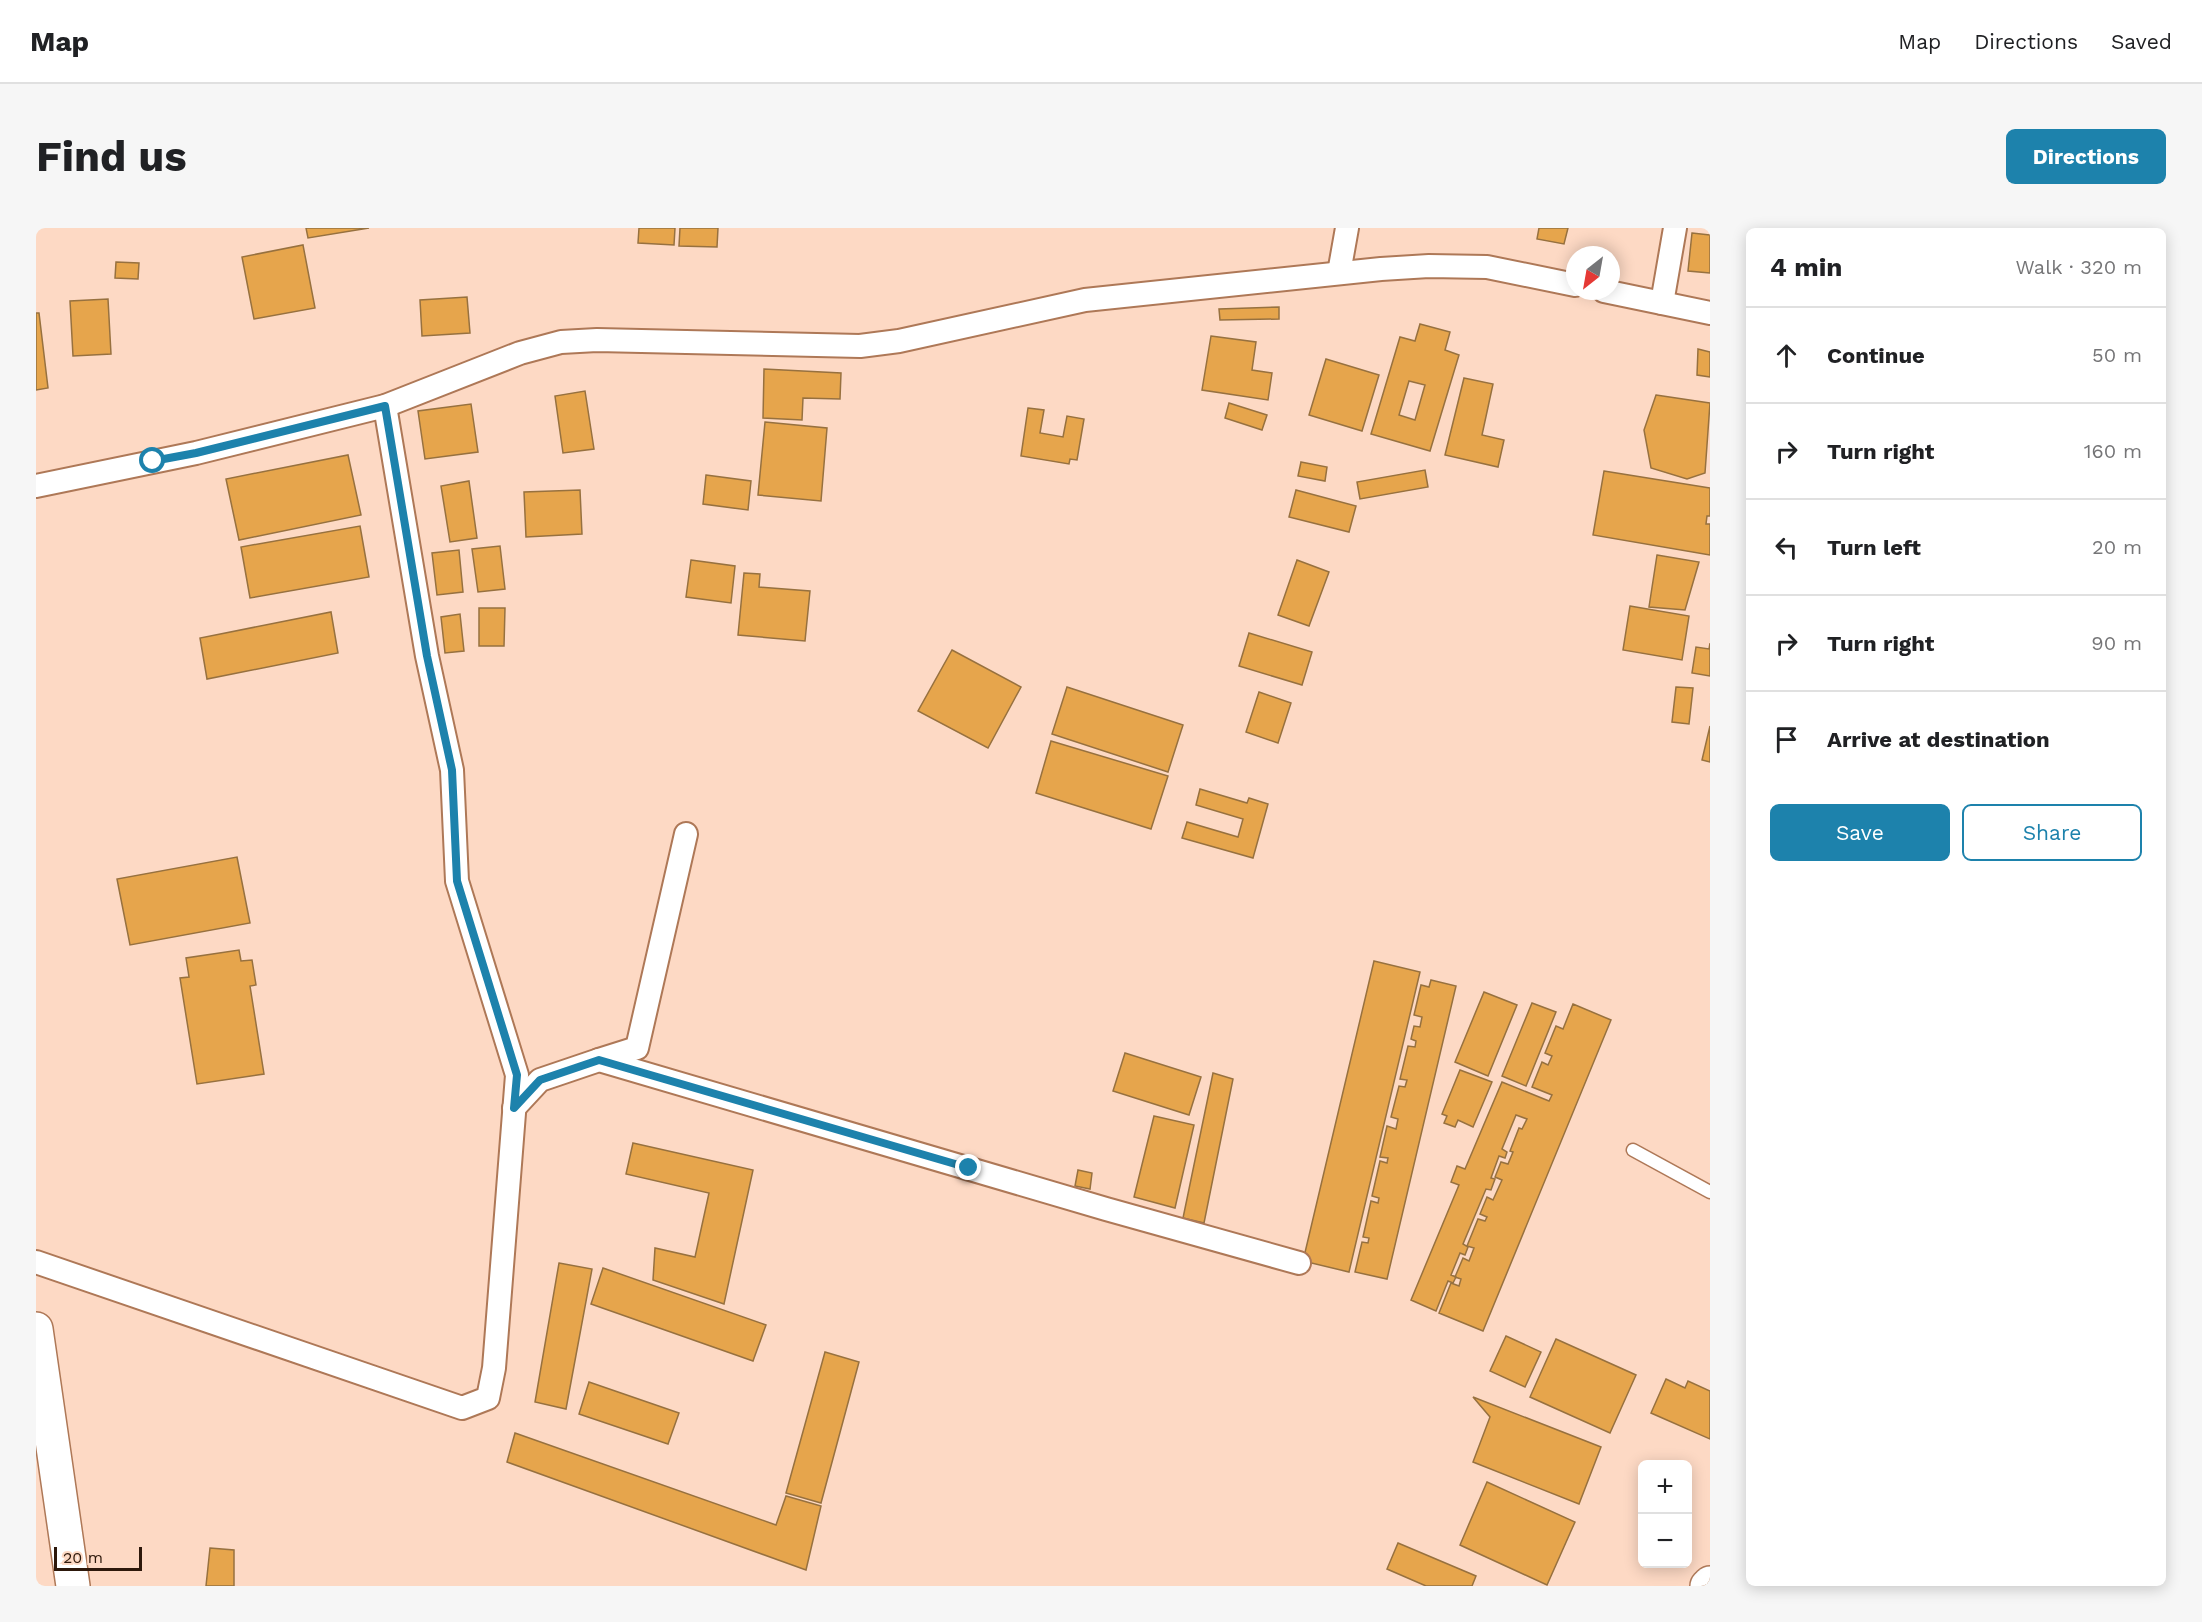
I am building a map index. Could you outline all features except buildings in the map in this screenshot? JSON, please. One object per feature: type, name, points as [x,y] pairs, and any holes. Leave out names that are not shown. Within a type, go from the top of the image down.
[{"type":"highway","points":[[36,1329],[73,1586]]},
{"type":"street","points":[[1339,273],[1347,228]]},
{"type":"street","points":[[1662,303],[1675,228]]},
{"type":"street","points":[[36,486],[196,453],[385,406],[520,353],[561,342],[597,340],[860,346],[899,341],[1085,300],[1339,273],[1429,266],[1487,267],[1566,283]]},
{"type":"street","points":[[1620,294],[1710,313]]},
{"type":"street","points":[[36,1262],[462,1408],[488,1398],[495,1368],[517,1075],[457,881],[452,770],[427,656],[385,406]]},
{"type":"street","points":[[514,1108],[540,1080],[636,1048],[686,834]]},
{"type":"street","points":[[599,1060],[1106,1209],[1299,1263]]},
{"type":"lane","points":[[1633,1150],[1710,1192]]},
{"type":"route","points":[[153,461],[196,453],[385,406],[427,656],[452,770],[457,881],[517,1075],[514,1108],[540,1080],[599,1060],[969,1168]]}]
